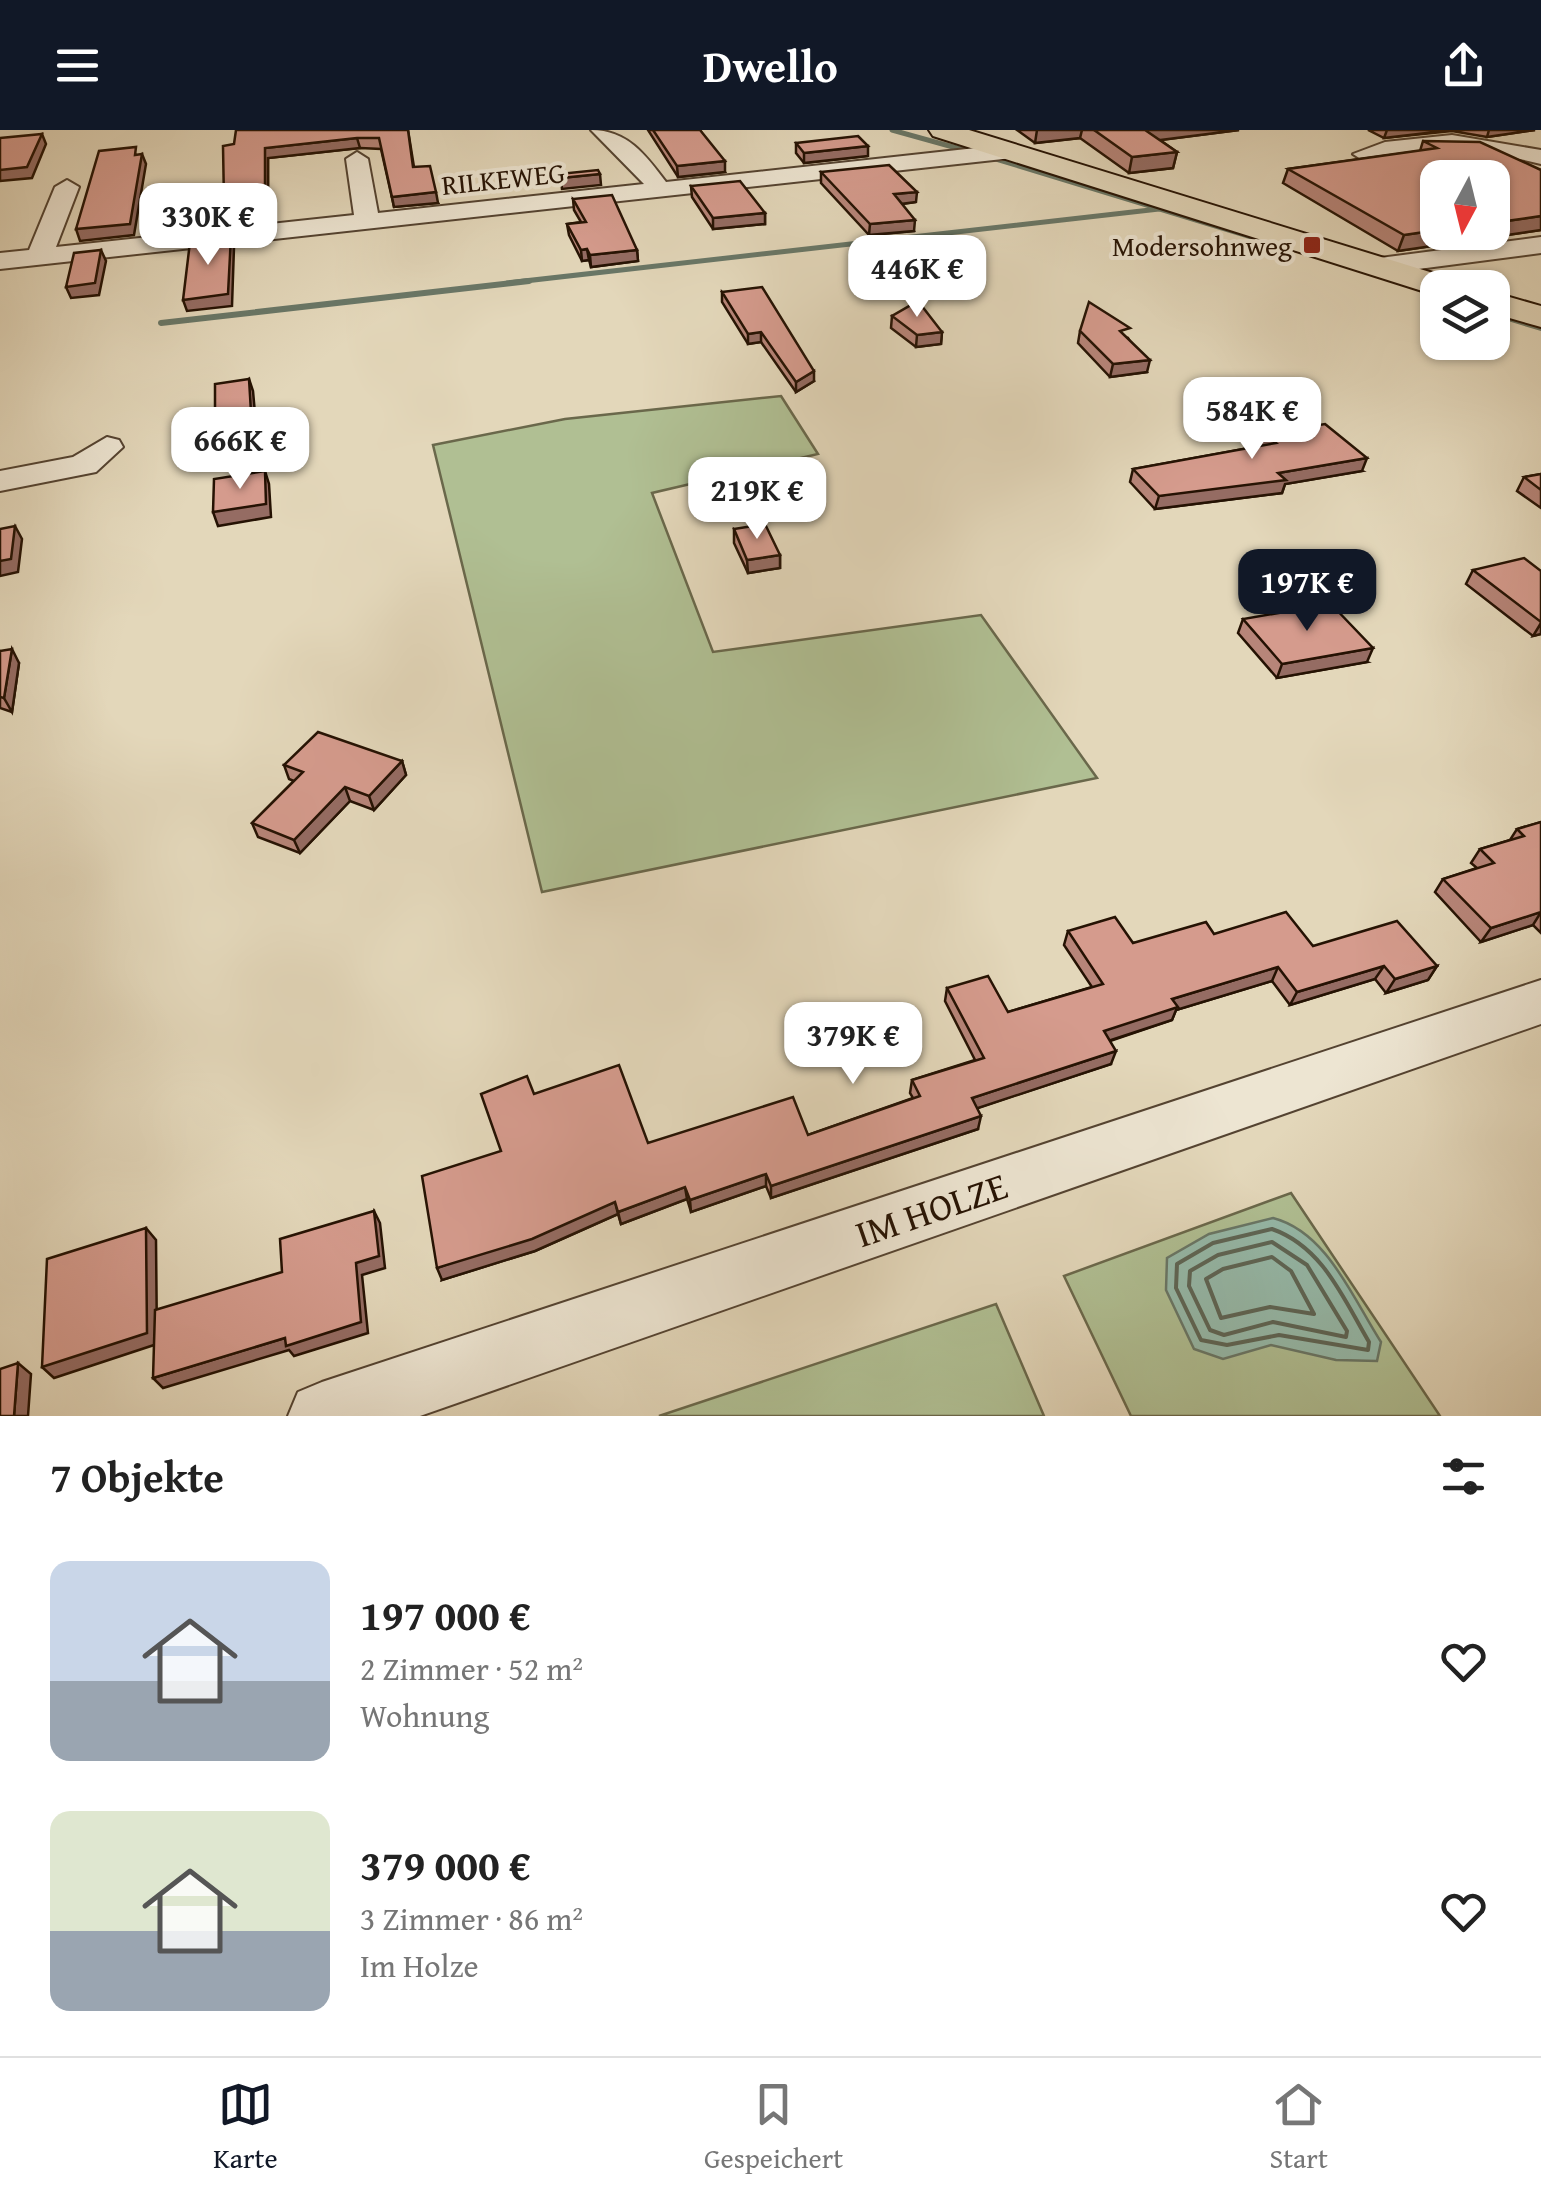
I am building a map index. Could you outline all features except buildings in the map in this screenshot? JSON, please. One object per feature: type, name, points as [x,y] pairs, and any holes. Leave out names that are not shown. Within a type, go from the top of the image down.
[{"type":"main road","points":[[942,130],[1004,153],[1420,279]]},
{"type":"main road","points":[[1510,308],[1541,317]]},
{"type":"street","points":[[602,130],[638,160],[662,192]]},
{"type":"street","points":[[1364,154],[1386,147],[1484,144],[1541,157]]},
{"type":"street","name":"RILKEWEG","points":[[0,262],[1004,153]]},
{"type":"street","points":[[357,159],[367,223]]},
{"type":"street","points":[[39,257],[68,187]]},
{"type":"street","points":[[1380,266],[1541,245]]},
{"type":"street","points":[[0,481],[84,464],[107,447]]},
{"type":"street","name":"IM HOLZE","points":[[322,1416],[1541,1002]]},
{"type":"shaded area","points":[[781,396],[818,454],[652,493],[713,652],[981,615],[1097,778],[542,892],[433,445],[565,419]]},
{"type":"shaded area","points":[[1291,1193],[1440,1416],[1131,1416],[1064,1276]]},
{"type":"shaded area","points":[[996,1304],[1044,1416],[659,1416]]},
{"type":"water","points":[[1273,1218],[1309,1237],[1336,1268],[1381,1342],[1377,1361],[1336,1360],[1271,1345],[1223,1359],[1194,1349],[1166,1290],[1167,1258],[1209,1234]]},
{"type":"waterway","points":[[892,130],[971,152]]},
{"type":"waterway","points":[[986,156],[1268,242]]},
{"type":"waterway","points":[[507,283],[1159,209]]},
{"type":"waterway","points":[[161,323],[529,281]]},
{"type":"waterway","points":[[1510,319],[1541,328]]},
{"type":"place","name":"Modersohnweg","points":[[1312,245]]}]
